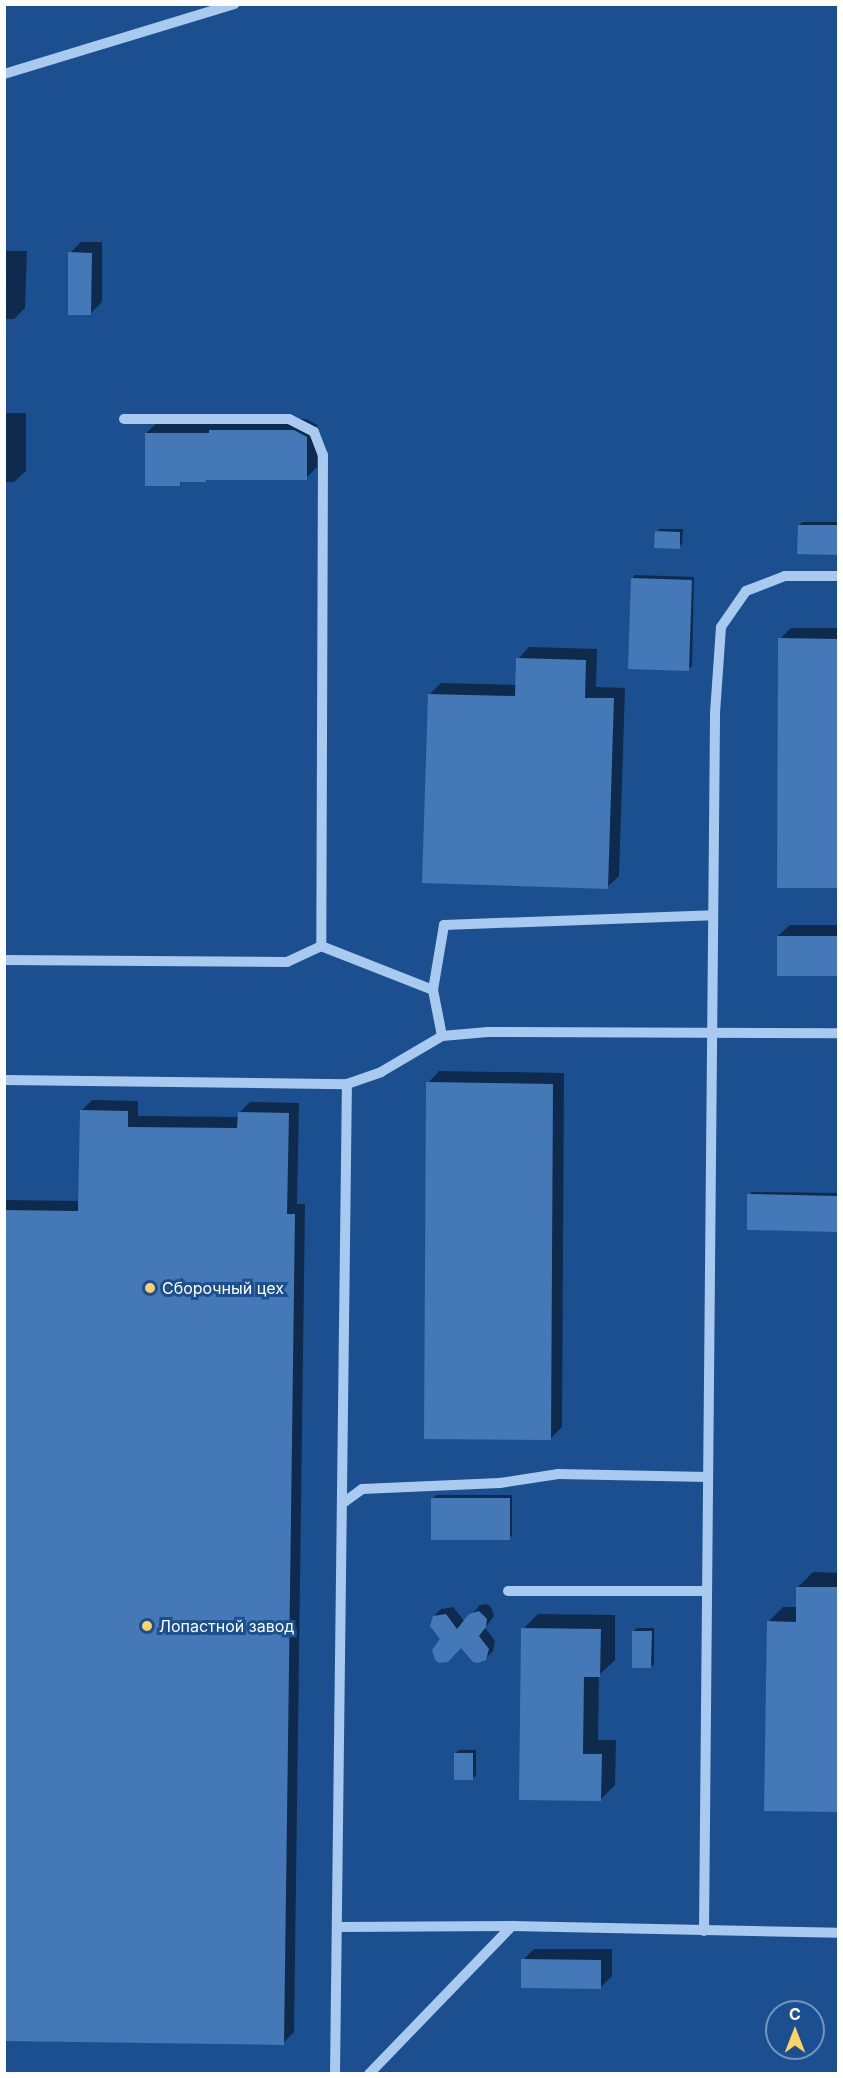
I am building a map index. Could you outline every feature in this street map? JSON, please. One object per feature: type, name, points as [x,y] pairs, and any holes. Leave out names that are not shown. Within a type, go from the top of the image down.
[{"type":"lane","points":[[4,74],[235,4]]},
{"type":"lane","points":[[124,419],[289,419],[314,432],[323,455],[321,945]]},
{"type":"lane","points":[[705,1930],[715,713],[721,627],[746,591],[785,576],[838,576]]},
{"type":"lane","points":[[442,1036],[433,990],[444,925],[713,915]]},
{"type":"lane","points":[[4,960],[287,962],[321,945],[433,990]]},
{"type":"lane","points":[[4,1080],[347,1084],[381,1071],[442,1036],[488,1032],[838,1033]]},
{"type":"lane","points":[[335,2073],[339,1927],[347,1084]]},
{"type":"lane","points":[[343,1475],[352,1485],[362,1489],[500,1483],[558,1474],[708,1477]]},
{"type":"lane","points":[[343,1503],[362,1489]]},
{"type":"lane","points":[[508,1591],[707,1591]]},
{"type":"lane","points":[[339,1927],[512,1926],[838,1934]]},
{"type":"lane","points":[[369,2073],[512,1926]]},
{"type":"building","points":[[68,252],[92,253],[91,315],[68,315]]},
{"type":"building","points":[[209,430],[294,430],[307,437],[307,480],[206,480],[206,482],[180,482],[180,486],[145,486],[145,433],[209,433]]},
{"type":"building","points":[[798,525],[838,525],[838,555],[797,554]]},
{"type":"building","points":[[655,531],[680,532],[680,549],[654,548]]},
{"type":"building","points":[[631,578],[692,580],[689,671],[628,669]]},
{"type":"building","points":[[778,638],[838,639],[838,888],[777,888]]},
{"type":"building","points":[[516,658],[586,660],[585,698],[614,698],[608,889],[422,883],[428,694],[515,696]]},
{"type":"building","points":[[777,936],[838,936],[838,976],[777,976]]},
{"type":"building","points":[[426,1082],[553,1084],[551,1440],[424,1439]]},
{"type":"building","name":"Лопастной завод","points":[[80,1110],[128,1111],[128,1127],[237,1128],[238,1112],[289,1113],[287,1214],[295,1214],[284,2045],[4,2041],[4,1210],[78,1211]]},
{"type":"building","points":[[747,1194],[838,1196],[838,1232],[747,1230]]},
{"type":"building","points":[[431,1498],[510,1498],[510,1540],[431,1540]]},
{"type":"building","points":[[796,1587],[838,1587],[838,1812],[764,1811],[767,1621],[796,1622]]},
{"type":"building","points":[[479,1611],[487,1619],[486,1627],[479,1636],[489,1649],[486,1660],[473,1662],[461,1648],[448,1662],[439,1663],[435,1660],[432,1650],[440,1639],[430,1626],[433,1616],[446,1614],[457,1629],[469,1614]]},
{"type":"building","points":[[521,1628],[601,1629],[600,1677],[584,1677],[583,1754],[602,1754],[601,1801],[519,1800]]},
{"type":"building","points":[[632,1631],[652,1631],[651,1668],[632,1668]]},
{"type":"building","points":[[454,1753],[473,1753],[473,1780],[454,1780]]},
{"type":"building","points":[[521,1959],[601,1960],[601,1989],[521,1988]]},
{"type":"place","name":"Сборочный цех","points":[[150,1288]]},
{"type":"place","name":"Лопастной завод","points":[[147,1626]]}]
